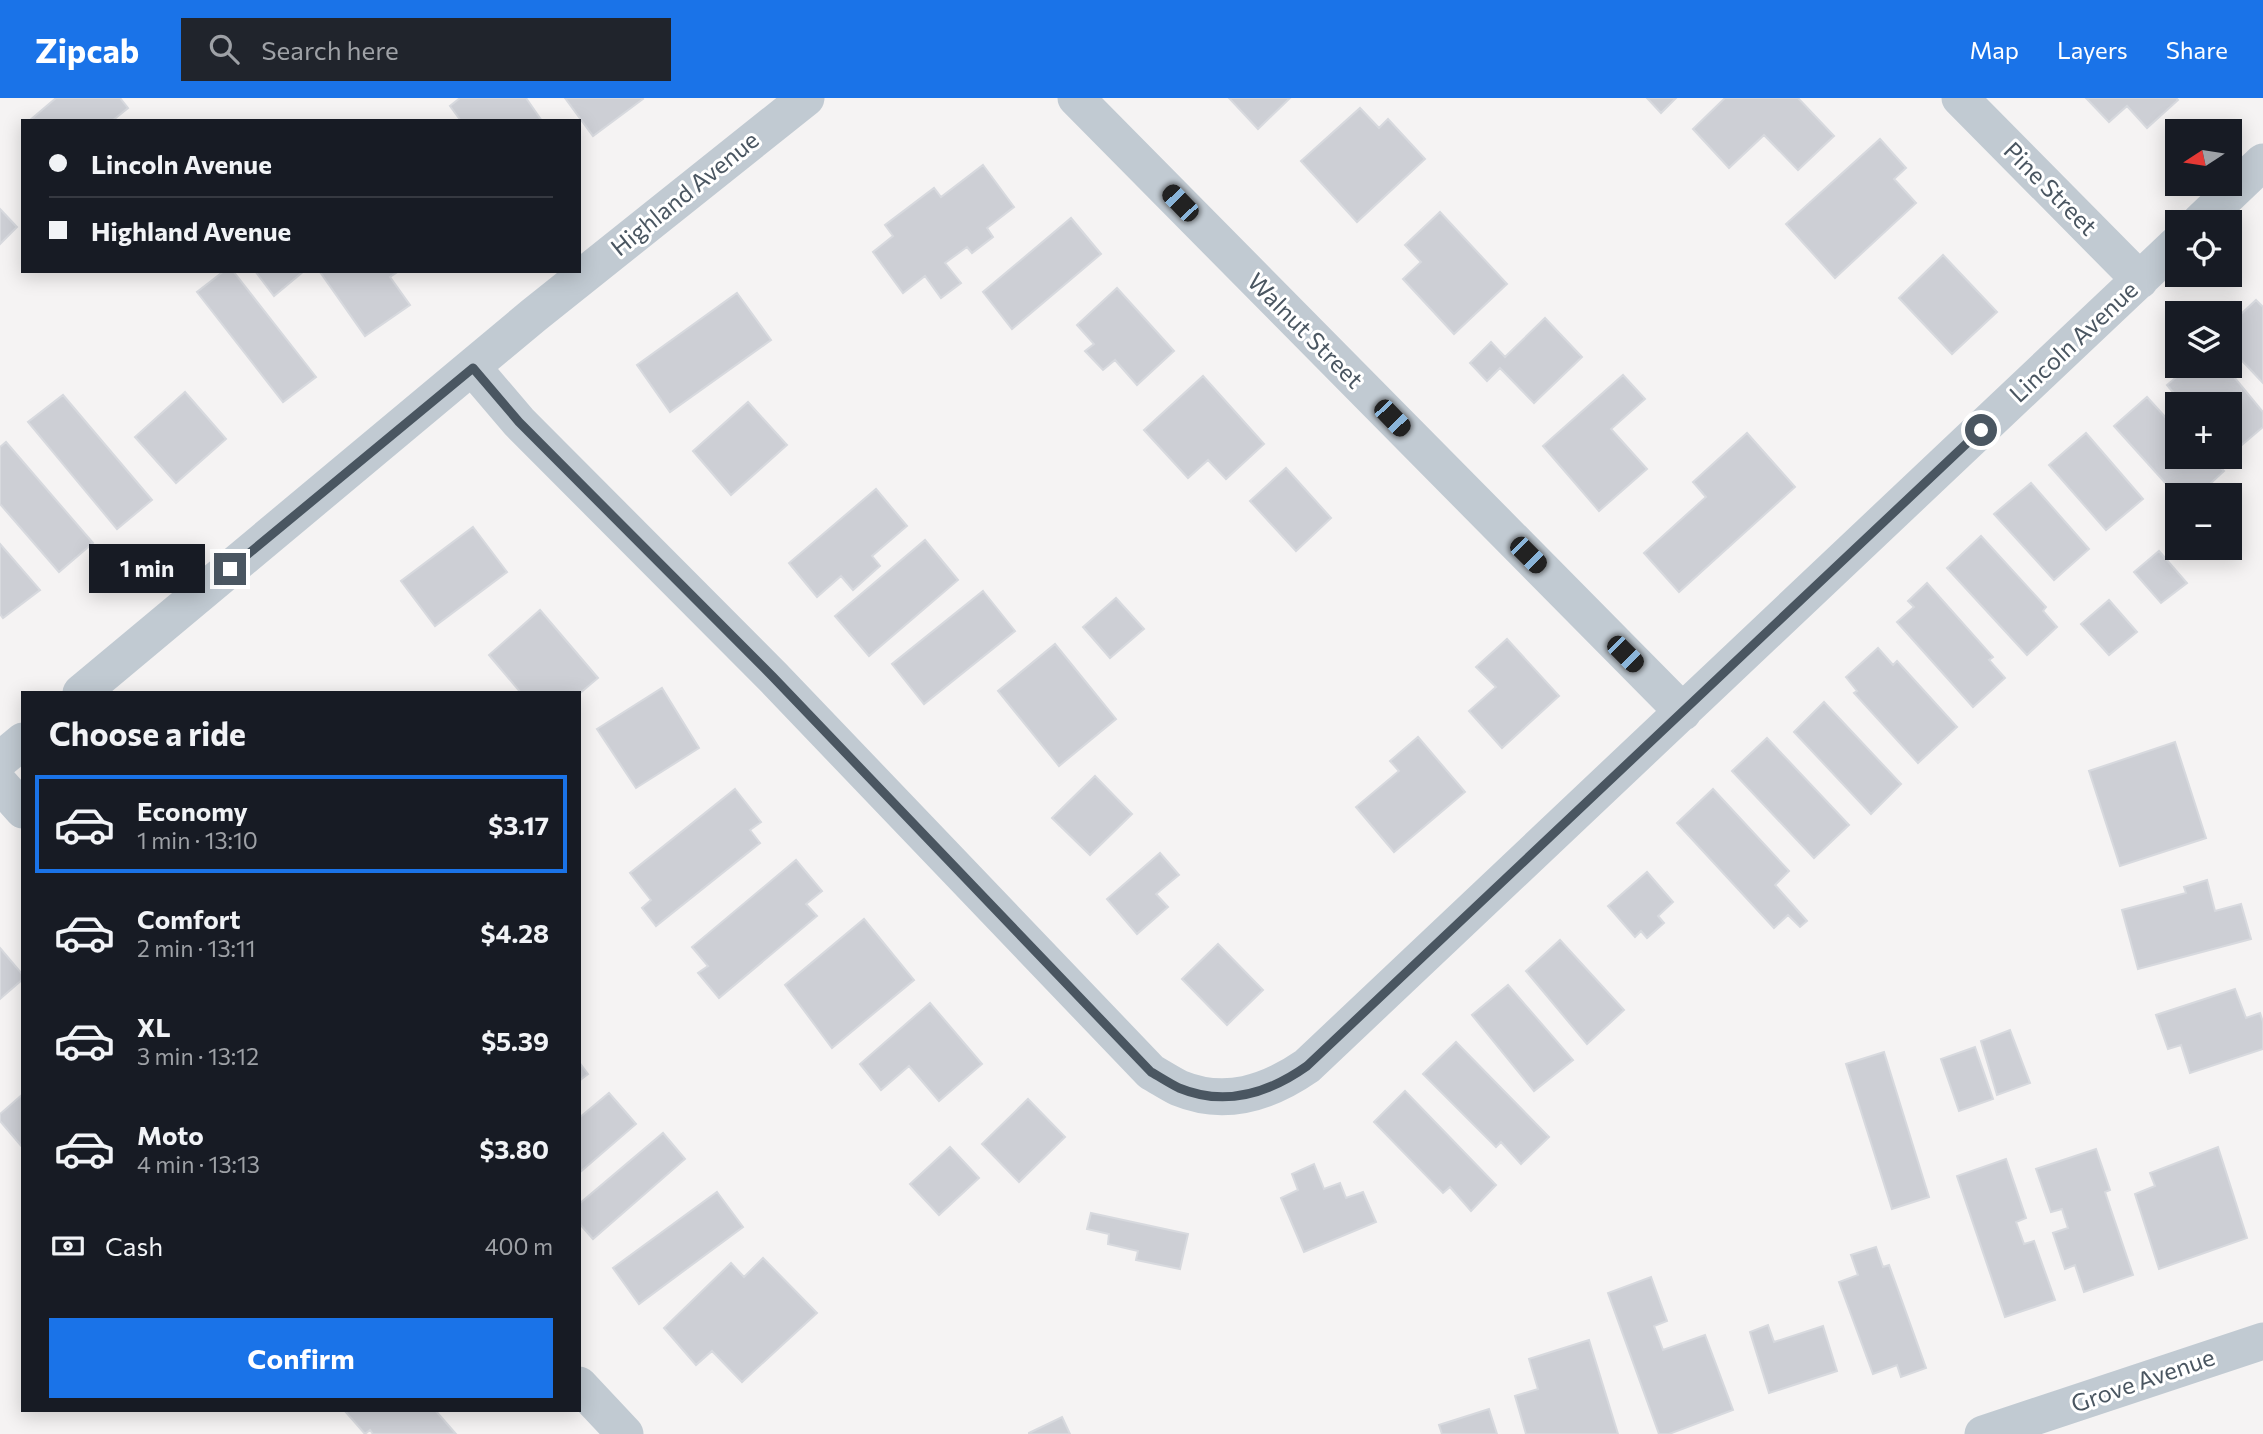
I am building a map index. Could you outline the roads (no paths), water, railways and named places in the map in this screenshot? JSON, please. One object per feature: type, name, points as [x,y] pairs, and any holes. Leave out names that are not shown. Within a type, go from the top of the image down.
[{"type":"street","name":"Highland Avenue","points":[[83,691],[545,307],[806,98]]},
{"type":"street","name":"Walnut Street","points":[[1076,98],[1683,712]]},
{"type":"street","name":"Pine Street","points":[[1960,98],[2140,280]]},
{"type":"street","points":[[2213,210],[2263,162]]},
{"type":"street","name":"Lincoln Avenue","points":[[473,368],[528,431],[773,677],[1151,1072],[1180,1088],[1220,1097],[1253,1094],[1285,1082],[1307,1066],[2165,256]]},
{"type":"street","points":[[0,760],[21,743]]},
{"type":"street","points":[[0,784],[21,808]]},
{"type":"street","name":"Grove Avenue","points":[[1983,1434],[2263,1341]]},
{"type":"street","points":[[581,1387],[625,1434]]}]
